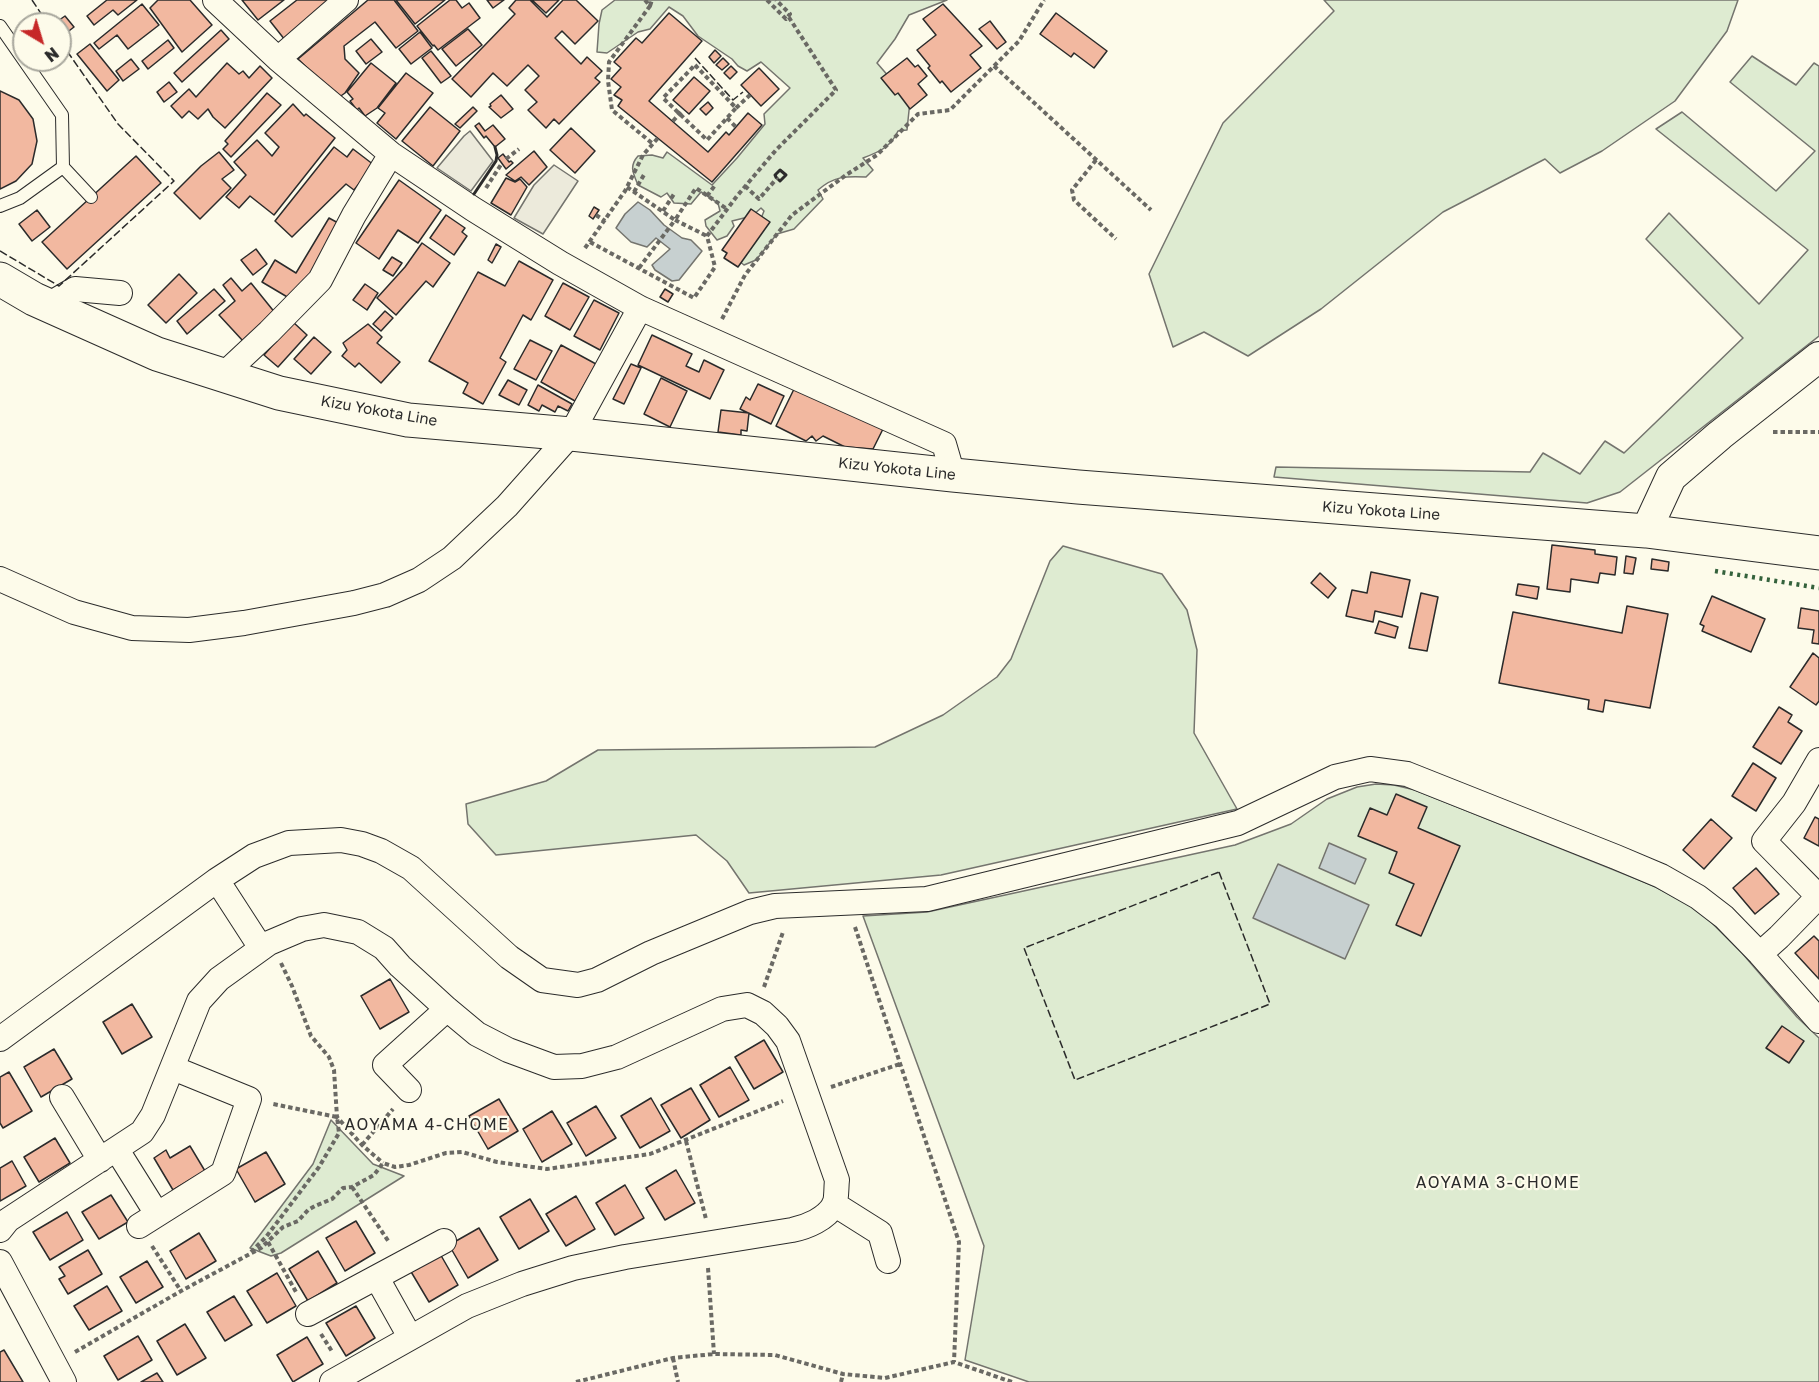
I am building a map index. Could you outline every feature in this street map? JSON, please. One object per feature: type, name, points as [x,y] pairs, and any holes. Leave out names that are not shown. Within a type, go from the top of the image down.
[{"type":"main road","name":"Kizu Yokota Line","points":[[0,279],[48,305],[157,354],[279,393],[408,420],[571,434],[1078,487],[1646,531],[1819,553]]},
{"type":"street","points":[[215,0],[278,59],[391,154],[473,209],[640,308],[944,444],[953,475]]},
{"type":"street","points":[[278,59],[346,0]]},
{"type":"street","points":[[223,375],[320,280],[354,215],[391,154]]},
{"type":"street","points":[[48,305],[75,289],[120,293]]},
{"type":"street","points":[[0,579],[74,612],[132,628],[189,630],[266,619],[385,595],[419,580],[452,558],[507,506],[571,434],[640,308]]},
{"type":"street","points":[[1646,531],[1671,477],[1819,357]]},
{"type":"street","points":[[1760,954],[1819,896],[1764,841],[1794,803],[1819,760]]},
{"type":"street","points":[[0,1038],[217,880],[254,856],[290,843],[341,840],[362,844],[381,852],[411,867],[509,957],[542,980],[578,985],[597,980],[651,953],[735,918],[776,906],[927,899],[1238,823],[1335,777],[1370,769],[1407,774],[1661,876],[1698,897],[1724,917],[1819,1021]]},
{"type":"street","points":[[217,880],[265,945]]},
{"type":"street","points":[[0,1230],[8,1220],[142,1132],[153,1115],[200,1001],[219,979],[265,945],[302,929],[324,925],[358,932],[384,948],[447,1010],[477,1034],[508,1050],[554,1066],[582,1066],[617,1057],[722,1009],[747,1005],[763,1013],[777,1026],[788,1041],[837,1180],[834,1204],[820,1219],[807,1227],[625,1257],[563,1271],[522,1284],[467,1306],[332,1382]]},
{"type":"street","points":[[409,1090],[385,1065],[447,1010]]},
{"type":"street","points":[[62,1097],[109,1155],[148,1220],[223,1173],[249,1099],[173,1068]]},
{"type":"street","points":[[834,1204],[880,1233],[888,1261]]},
{"type":"street","points":[[308,1314],[444,1241]]},
{"type":"street","points":[[0,1262],[59,1373]]},
{"type":"street","points":[[377,1278],[410,1337]]},
{"type":"lane","points":[[0,26],[62,114],[63,166],[91,197]]},
{"type":"lane","points":[[0,206],[20,198],[63,166]]},
{"type":"path","points":[[645,0],[650,6]]},
{"type":"path","points":[[652,0],[609,62],[608,81],[612,110],[653,144]]},
{"type":"path","points":[[767,0],[786,18],[788,16]]},
{"type":"path","points":[[707,236],[776,150],[836,90],[788,16],[790,14],[776,0]]},
{"type":"path","points":[[711,341],[745,275],[792,215],[877,155],[918,114],[950,110],[1019,41],[1044,0]]},
{"type":"path","points":[[736,108],[710,76],[695,65],[663,98],[681,113],[706,140],[750,95]]},
{"type":"path","points":[[994,66],[1151,210]]},
{"type":"path","points":[[673,122],[681,113]]},
{"type":"path","points":[[727,118],[736,127]]},
{"type":"path","points":[[570,268],[627,187],[643,155],[658,138]]},
{"type":"path","points":[[506,159],[519,149]]},
{"type":"path","points":[[1096,160],[1072,190],[1074,200],[1116,239]]},
{"type":"path","points":[[634,192],[645,173]]},
{"type":"path","points":[[745,186],[759,199],[778,177]]},
{"type":"path","points":[[707,196],[716,184]]},
{"type":"path","points":[[590,242],[694,298],[715,267],[707,236],[675,220],[627,187]]},
{"type":"path","points":[[639,268],[696,188],[727,209]]},
{"type":"path","points":[[663,211],[674,194]]},
{"type":"path","points":[[596,215],[605,221]]},
{"type":"path","points":[[847,903],[959,1242],[954,1362]]},
{"type":"path","points":[[756,1009],[792,905]]},
{"type":"path","points":[[246,1256],[266,1237],[319,1167],[339,1133],[334,1070],[329,1057],[311,1036],[292,986],[265,945]]},
{"type":"path","points":[[249,1099],[337,1117],[362,1145],[383,1163],[395,1167],[446,1153],[462,1152],[497,1162],[547,1169],[650,1154],[783,1101],[900,1064]]},
{"type":"path","points":[[362,1145],[409,1090]]},
{"type":"path","points":[[59,1373],[181,1291],[261,1248],[283,1227],[298,1221],[308,1210],[332,1199],[343,1188],[352,1187],[374,1175],[383,1163]]},
{"type":"path","points":[[352,1187],[403,1262]]},
{"type":"path","points":[[148,1220],[181,1291]]},
{"type":"path","points":[[576,1382],[673,1358],[714,1354],[776,1354],[843,1374],[885,1378],[954,1362],[1012,1382]]},
{"type":"path","points":[[673,1358],[678,1382]]},
{"type":"path","points":[[841,1382],[843,1374]]},
{"type":"green space","points":[[615,0],[947,0],[909,15],[877,63],[910,101],[907,130],[898,131],[884,148],[863,158],[873,170],[866,177],[840,178],[818,190],[823,199],[794,229],[777,234],[756,260],[744,265],[734,257],[760,221],[764,211],[761,208],[752,216],[732,221],[734,226],[727,236],[717,240],[706,226],[705,220],[720,211],[718,203],[701,192],[691,204],[674,203],[667,193],[661,197],[638,185],[633,166],[638,156],[652,155],[663,158],[667,152],[712,185],[765,124],[764,114],[790,88],[761,62],[747,71],[738,66],[732,59],[698,36],[683,16],[669,7],[650,29],[638,32],[607,53],[597,52],[602,10]]},
{"type":"green space","points":[[1324,0],[1738,0],[1727,31],[1675,101],[1602,151],[1560,173],[1545,159],[1443,212],[1321,309],[1248,356],[1204,332],[1173,347],[1149,274],[1223,123],[1334,11]]},
{"type":"green space","points":[[1752,56],[1796,85],[1814,63],[1819,66],[1819,336],[1620,492],[1587,503],[1274,477],[1276,467],[1530,472],[1543,453],[1580,474],[1605,441],[1624,453],[1743,338],[1646,239],[1669,213],[1759,304],[1808,250],[1656,129],[1682,112],[1776,191],[1815,151],[1730,82]]},
{"type":"green space","points":[[1063,546],[1162,574],[1187,610],[1197,650],[1194,733],[1237,809],[941,875],[749,893],[727,861],[696,835],[496,855],[468,824],[466,804],[546,781],[598,750],[875,747],[943,715],[997,677],[1011,659],[1050,561]]},
{"type":"green space","points":[[1376,784],[1415,790],[1654,886],[1691,906],[1710,921],[1742,953],[1797,1017],[1819,1038],[1819,1382],[1029,1382],[965,1360],[984,1246],[863,916],[927,912],[1235,845],[1291,824],[1327,799],[1357,787]]},
{"type":"green space","points":[[331,1120],[373,1164],[404,1176],[281,1253],[271,1256],[250,1248],[313,1164]]},
{"type":"shaded area","points":[[470,131],[493,161],[471,191],[437,168]]},
{"type":"shaded area","points":[[554,165],[578,181],[543,234],[514,218],[534,185]]},
{"type":"shaded area","points":[[638,202],[650,210],[664,225],[682,238],[691,240],[702,251],[679,280],[672,281],[655,270],[652,265],[670,249],[656,238],[647,247],[631,242],[616,228],[625,214]]},
{"type":"shaded area","points":[[1329,843],[1366,859],[1355,884],[1319,868]]},
{"type":"shaded area","points":[[1278,864],[1369,905],[1345,959],[1253,918]]},
{"type":"building","points":[[107,0],[137,0],[118,15],[113,10],[94,25],[87,16]]},
{"type":"building","points":[[158,0],[190,0],[212,25],[182,52],[150,8]]},
{"type":"building","points":[[242,0],[284,0],[258,20]]},
{"type":"building","points":[[297,0],[334,0],[285,40],[270,21]]},
{"type":"building","points":[[368,0],[394,0],[418,31],[396,48],[375,22],[344,46],[345,59],[359,73],[345,93],[338,98],[298,59]]},
{"type":"building","points":[[396,0],[445,0],[415,24]]},
{"type":"building","points":[[450,0],[456,0],[462,8],[469,3],[480,18],[438,50],[417,26]]},
{"type":"building","points":[[487,0],[504,0],[493,8]]},
{"type":"building","points":[[516,0],[530,0],[547,17],[563,0],[576,0],[598,21],[575,44],[562,31],[555,38],[581,64],[587,57],[602,71],[595,78],[600,82],[559,124],[554,119],[546,128],[528,110],[537,102],[525,90],[539,76],[528,65],[507,86],[493,73],[471,97],[452,79],[515,14],[509,8]]},
{"type":"building","points":[[532,0],[559,0],[546,13]]},
{"type":"building","points":[[142,4],[159,25],[128,49],[117,35],[99,49],[94,43]]},
{"type":"building","points":[[943,4],[982,46],[970,55],[981,68],[951,92],[942,81],[940,83],[917,50],[936,35],[923,19]]},
{"type":"building","points":[[669,13],[702,41],[649,101],[708,152],[726,132],[729,135],[748,113],[762,125],[712,182],[618,106],[622,100],[614,95],[621,87],[611,79],[621,68],[614,62],[636,38],[642,43]]},
{"type":"building","points":[[1056,13],[1107,51],[1094,68],[1074,53],[1071,57],[1040,34]]},
{"type":"building","points":[[990,21],[1006,42],[997,49],[979,29]]},
{"type":"building","points":[[468,29],[482,45],[456,66],[442,49]]},
{"type":"building","points":[[221,30],[229,39],[182,82],[174,73]]},
{"type":"building","points":[[420,32],[432,48],[411,64],[399,49]]},
{"type":"building","points":[[371,39],[382,52],[366,64],[356,51]]},
{"type":"building","points":[[168,40],[174,48],[148,69],[142,61]]},
{"type":"building","points":[[90,44],[119,80],[107,91],[77,54]]},
{"type":"building","points":[[715,50],[721,56],[714,63],[709,57]]},
{"type":"building","points":[[431,51],[451,76],[441,83],[422,58]]},
{"type":"building","points":[[723,58],[729,64],[722,70],[716,65]]},
{"type":"building","points":[[907,58],[915,67],[918,65],[927,76],[918,84],[927,95],[910,109],[898,93],[895,95],[881,78]]},
{"type":"building","points":[[131,59],[139,69],[123,81],[116,71]]},
{"type":"building","points":[[227,63],[239,74],[243,71],[249,78],[260,66],[272,78],[225,128],[208,109],[198,119],[189,111],[182,118],[171,106],[189,89],[196,97]]},
{"type":"building","points":[[371,63],[396,83],[377,108],[365,116],[350,101],[353,99],[347,92]]},
{"type":"building","points":[[731,66],[737,72],[730,79],[724,73]]},
{"type":"building","points":[[759,68],[779,89],[761,106],[741,85]]},
{"type":"building","points":[[406,73],[433,93],[396,139],[377,123],[385,113],[378,108]]},
{"type":"building","points":[[694,77],[710,91],[689,114],[673,100]]},
{"type":"building","points":[[169,82],[177,92],[164,102],[157,92]]},
{"type":"building","points":[[0,91],[19,100],[33,119],[37,141],[32,164],[16,181],[0,189]]},
{"type":"building","points":[[267,93],[281,105],[231,157],[223,149],[228,144],[225,141]]},
{"type":"building","points":[[501,95],[513,109],[501,118],[489,107]]},
{"type":"building","points":[[708,102],[713,108],[706,115],[700,109]]},
{"type":"building","points":[[293,104],[304,116],[306,114],[335,138],[274,215],[250,196],[239,208],[226,197],[246,175],[234,162],[257,140],[272,156],[279,147],[265,133]]},
{"type":"building","points":[[430,107],[460,131],[433,166],[402,141]]},
{"type":"building","points":[[473,107],[477,111],[460,128],[455,124]]},
{"type":"building","points":[[479,123],[485,131],[493,125],[505,139],[495,147],[475,126]]},
{"type":"building","points":[[571,128],[595,151],[575,173],[550,150]]},
{"type":"building","points":[[334,147],[347,157],[353,149],[374,165],[354,190],[346,184],[292,237],[275,221]]},
{"type":"building","points":[[534,151],[547,167],[529,185],[521,177],[515,181],[506,175]]},
{"type":"building","points":[[219,152],[234,170],[222,179],[231,188],[200,219],[174,193]]},
{"type":"building","points":[[503,154],[509,162],[513,163],[506,169],[498,158]]},
{"type":"building","points":[[136,156],[161,183],[67,269],[42,242]]},
{"type":"building","points":[[506,178],[515,182],[520,179],[527,187],[511,215],[491,203]]},
{"type":"building","points":[[399,180],[441,210],[418,243],[398,230],[379,259],[356,243]]},
{"type":"building","points":[[594,207],[599,210],[593,219],[589,216]]},
{"type":"building","points":[[751,209],[770,222],[738,267],[724,258],[727,253],[722,250]]},
{"type":"building","points":[[37,210],[50,227],[32,241],[19,224]]},
{"type":"building","points":[[446,215],[465,228],[462,232],[467,236],[454,255],[430,238]]},
{"type":"building","points":[[329,218],[340,224],[303,287],[289,298],[262,282],[275,260],[296,273]]},
{"type":"building","points":[[422,243],[450,263],[433,287],[426,281],[396,315],[377,298],[405,267]]},
{"type":"building","points":[[496,244],[501,247],[492,263],[488,260]]},
{"type":"building","points":[[256,249],[267,264],[253,275],[241,260]]},
{"type":"building","points":[[392,257],[402,263],[393,276],[383,270]]},
{"type":"building","points":[[519,261],[553,280],[531,320],[523,315],[500,358],[506,362],[483,404],[463,393],[468,383],[429,361],[478,272],[505,286]]},
{"type":"building","points":[[179,274],[197,293],[166,323],[148,305]]},
{"type":"building","points":[[231,278],[242,291],[251,283],[276,314],[243,341],[219,315],[235,301],[223,285]]},
{"type":"building","points":[[563,283],[589,297],[570,330],[545,316]]},
{"type":"building","points":[[365,284],[378,293],[367,310],[353,300]]},
{"type":"building","points":[[214,289],[225,301],[187,334],[177,321]]},
{"type":"building","points":[[665,289],[673,294],[668,302],[660,297]]},
{"type":"building","points":[[594,300],[619,313],[600,350],[574,336]]},
{"type":"building","points":[[385,311],[393,318],[381,331],[373,324]]},
{"type":"building","points":[[293,322],[307,335],[278,367],[264,355]]},
{"type":"building","points":[[368,324],[382,337],[377,343],[400,362],[381,383],[359,363],[355,367],[342,356],[347,350],[343,343]]},
{"type":"building","points":[[652,335],[692,354],[686,366],[699,372],[704,360],[724,370],[710,399],[638,365]]},
{"type":"building","points":[[314,337],[331,352],[311,374],[294,359]]},
{"type":"building","points":[[530,340],[552,351],[536,380],[514,369]]},
{"type":"building","points":[[561,345],[596,364],[575,401],[541,382]]},
{"type":"building","points":[[631,364],[641,368],[624,404],[613,399]]},
{"type":"building","points":[[661,378],[687,391],[670,427],[644,414]]},
{"type":"building","points":[[508,380],[527,390],[519,405],[499,395]]},
{"type":"building","points":[[758,384],[784,396],[771,424],[740,409],[746,397],[750,400]]},
{"type":"building","points":[[538,385],[572,404],[568,411],[558,406],[555,412],[542,405],[539,411],[528,405]]},
{"type":"building","points":[[795,387],[883,429],[873,449],[845,447],[823,436],[816,441],[812,436],[806,441],[776,426]]},
{"type":"building","points":[[721,410],[749,413],[747,431],[741,430],[741,435],[718,432]]},
{"type":"building","points":[[1552,545],[1595,550],[1595,554],[1617,557],[1615,575],[1600,573],[1598,583],[1571,579],[1570,592],[1547,589]]},
{"type":"building","points":[[1626,556],[1636,558],[1633,574],[1624,573]]},
{"type":"building","points":[[1652,559],[1669,562],[1668,571],[1651,569]]},
{"type":"building","points":[[1371,572],[1410,580],[1402,617],[1375,611],[1373,622],[1346,616],[1352,590],[1367,593]]},
{"type":"building","points":[[1320,573],[1336,588],[1328,598],[1311,583]]},
{"type":"building","points":[[1518,584],[1539,587],[1537,599],[1516,595]]},
{"type":"building","points":[[1421,593],[1438,597],[1427,651],[1409,648]]},
{"type":"building","points":[[1712,596],[1765,619],[1751,652],[1702,631],[1704,626],[1700,624]]},
{"type":"building","points":[[1627,606],[1668,614],[1650,708],[1605,700],[1603,712],[1588,709],[1589,700],[1499,683],[1513,612],[1622,633]]},
{"type":"building","points":[[1801,608],[1819,611],[1819,644],[1812,643],[1814,630],[1798,628]]},
{"type":"building","points":[[1379,621],[1398,627],[1395,638],[1375,633]]},
{"type":"building","points":[[1813,653],[1819,658],[1819,701],[1816,705],[1790,687]]},
{"type":"building","points":[[1779,707],[1792,715],[1788,722],[1802,731],[1781,764],[1753,747]]},
{"type":"building","points":[[1753,763],[1776,778],[1756,811],[1732,796]]},
{"type":"building","points":[[1396,794],[1427,807],[1418,828],[1460,846],[1421,936],[1396,925],[1414,884],[1389,873],[1397,852],[1358,836],[1370,808],[1387,815]]},
{"type":"building","points":[[1815,817],[1819,819],[1819,846],[1804,838]]},
{"type":"building","points":[[1711,819],[1732,838],[1704,869],[1683,850]]},
{"type":"building","points":[[1756,868],[1779,894],[1755,914],[1733,888]]},
{"type":"building","points":[[1814,936],[1819,941],[1819,979],[1795,953]]},
{"type":"building","points":[[390,979],[409,1012],[380,1029],[361,996]]},
{"type":"building","points":[[132,1004],[152,1037],[122,1054],[103,1022]]},
{"type":"building","points":[[1782,1026],[1804,1041],[1789,1063],[1766,1048]]},
{"type":"building","points":[[764,1040],[783,1072],[754,1089],[735,1057]]},
{"type":"building","points":[[54,1049],[72,1079],[41,1097],[24,1067]]},
{"type":"building","points":[[730,1067],[749,1100],[719,1117],[700,1085]]},
{"type":"building","points":[[9,1072],[32,1111],[3,1128],[0,1123],[0,1077]]},
{"type":"building","points":[[691,1088],[710,1120],[681,1138],[661,1105]]},
{"type":"building","points":[[651,1098],[670,1131],[640,1148],[621,1116]]},
{"type":"building","points":[[499,1099],[518,1131],[488,1149],[469,1116]]},
{"type":"building","points":[[596,1106],[616,1138],[586,1156],[567,1123]]},
{"type":"building","points":[[552,1111],[572,1144],[542,1162],[523,1129]]},
{"type":"building","points":[[55,1138],[70,1163],[39,1182],[24,1157]]},
{"type":"building","points":[[190,1146],[205,1171],[173,1190],[154,1158],[166,1150],[170,1158]]},
{"type":"building","points":[[266,1152],[285,1184],[255,1202],[236,1169]]},
{"type":"building","points":[[12,1161],[26,1186],[0,1201],[0,1168]]},
{"type":"building","points":[[676,1170],[695,1203],[665,1220],[646,1188]]},
{"type":"building","points":[[625,1185],[644,1218],[615,1235],[596,1203]]},
{"type":"building","points":[[111,1195],[128,1222],[99,1239],[82,1212]]},
{"type":"building","points":[[576,1196],[595,1229],[566,1246],[546,1214]]},
{"type":"building","points":[[530,1199],[549,1231],[519,1249],[500,1217]]},
{"type":"building","points":[[67,1212],[83,1240],[50,1260],[33,1232]]},
{"type":"building","points":[[356,1221],[375,1253],[345,1271],[326,1238]]},
{"type":"building","points":[[479,1228],[498,1260],[468,1278],[449,1245]]},
{"type":"building","points":[[199,1233],[216,1261],[186,1279],[170,1251]]},
{"type":"building","points":[[88,1250],[102,1274],[68,1294],[59,1279],[65,1276],[59,1267]]},
{"type":"building","points":[[318,1251],[337,1283],[308,1301],[289,1269]]},
{"type":"building","points":[[439,1252],[458,1285],[429,1302],[410,1270]]},
{"type":"building","points":[[147,1261],[163,1287],[136,1303],[120,1277]]},
{"type":"building","points":[[277,1273],[296,1306],[267,1323],[247,1291]]},
{"type":"building","points":[[107,1286],[122,1311],[89,1330],[74,1306]]},
{"type":"building","points":[[234,1296],[252,1325],[225,1341],[207,1312]]},
{"type":"building","points":[[356,1306],[375,1338],[346,1356],[326,1323]]},
{"type":"building","points":[[185,1324],[206,1358],[177,1375],[157,1341]]},
{"type":"building","points":[[138,1336],[152,1360],[118,1380],[104,1356]]},
{"type":"building","points":[[307,1337],[323,1364],[293,1382],[277,1355]]},
{"type":"building","points":[[4,1350],[23,1382],[0,1382],[0,1352]]},
{"type":"building","points":[[157,1373],[163,1382],[141,1382]]},
{"type":"hedge","points":[[1715,571],[1819,588]]},
{"type":"fence","points":[[32,0],[40,12]]},
{"type":"fence","points":[[0,251],[59,286],[174,181],[118,124],[72,58]]},
{"type":"fence","points":[[695,58],[733,100],[743,92]]},
{"type":"fence","points":[[1219,872],[1270,1004],[1075,1080],[1024,948],[1219,872]]},
{"type":"wall","points":[[474,194],[496,161],[495,147]]},
{"type":"wall","points":[[776,177],[775,175],[780,170],[786,175],[779,180]]},
{"type":"district","name":"AOYAMA 4-CHOME","points":[[427,1125]]},
{"type":"district","name":"AOYAMA 3-CHOME","points":[[1498,1183]]}]
